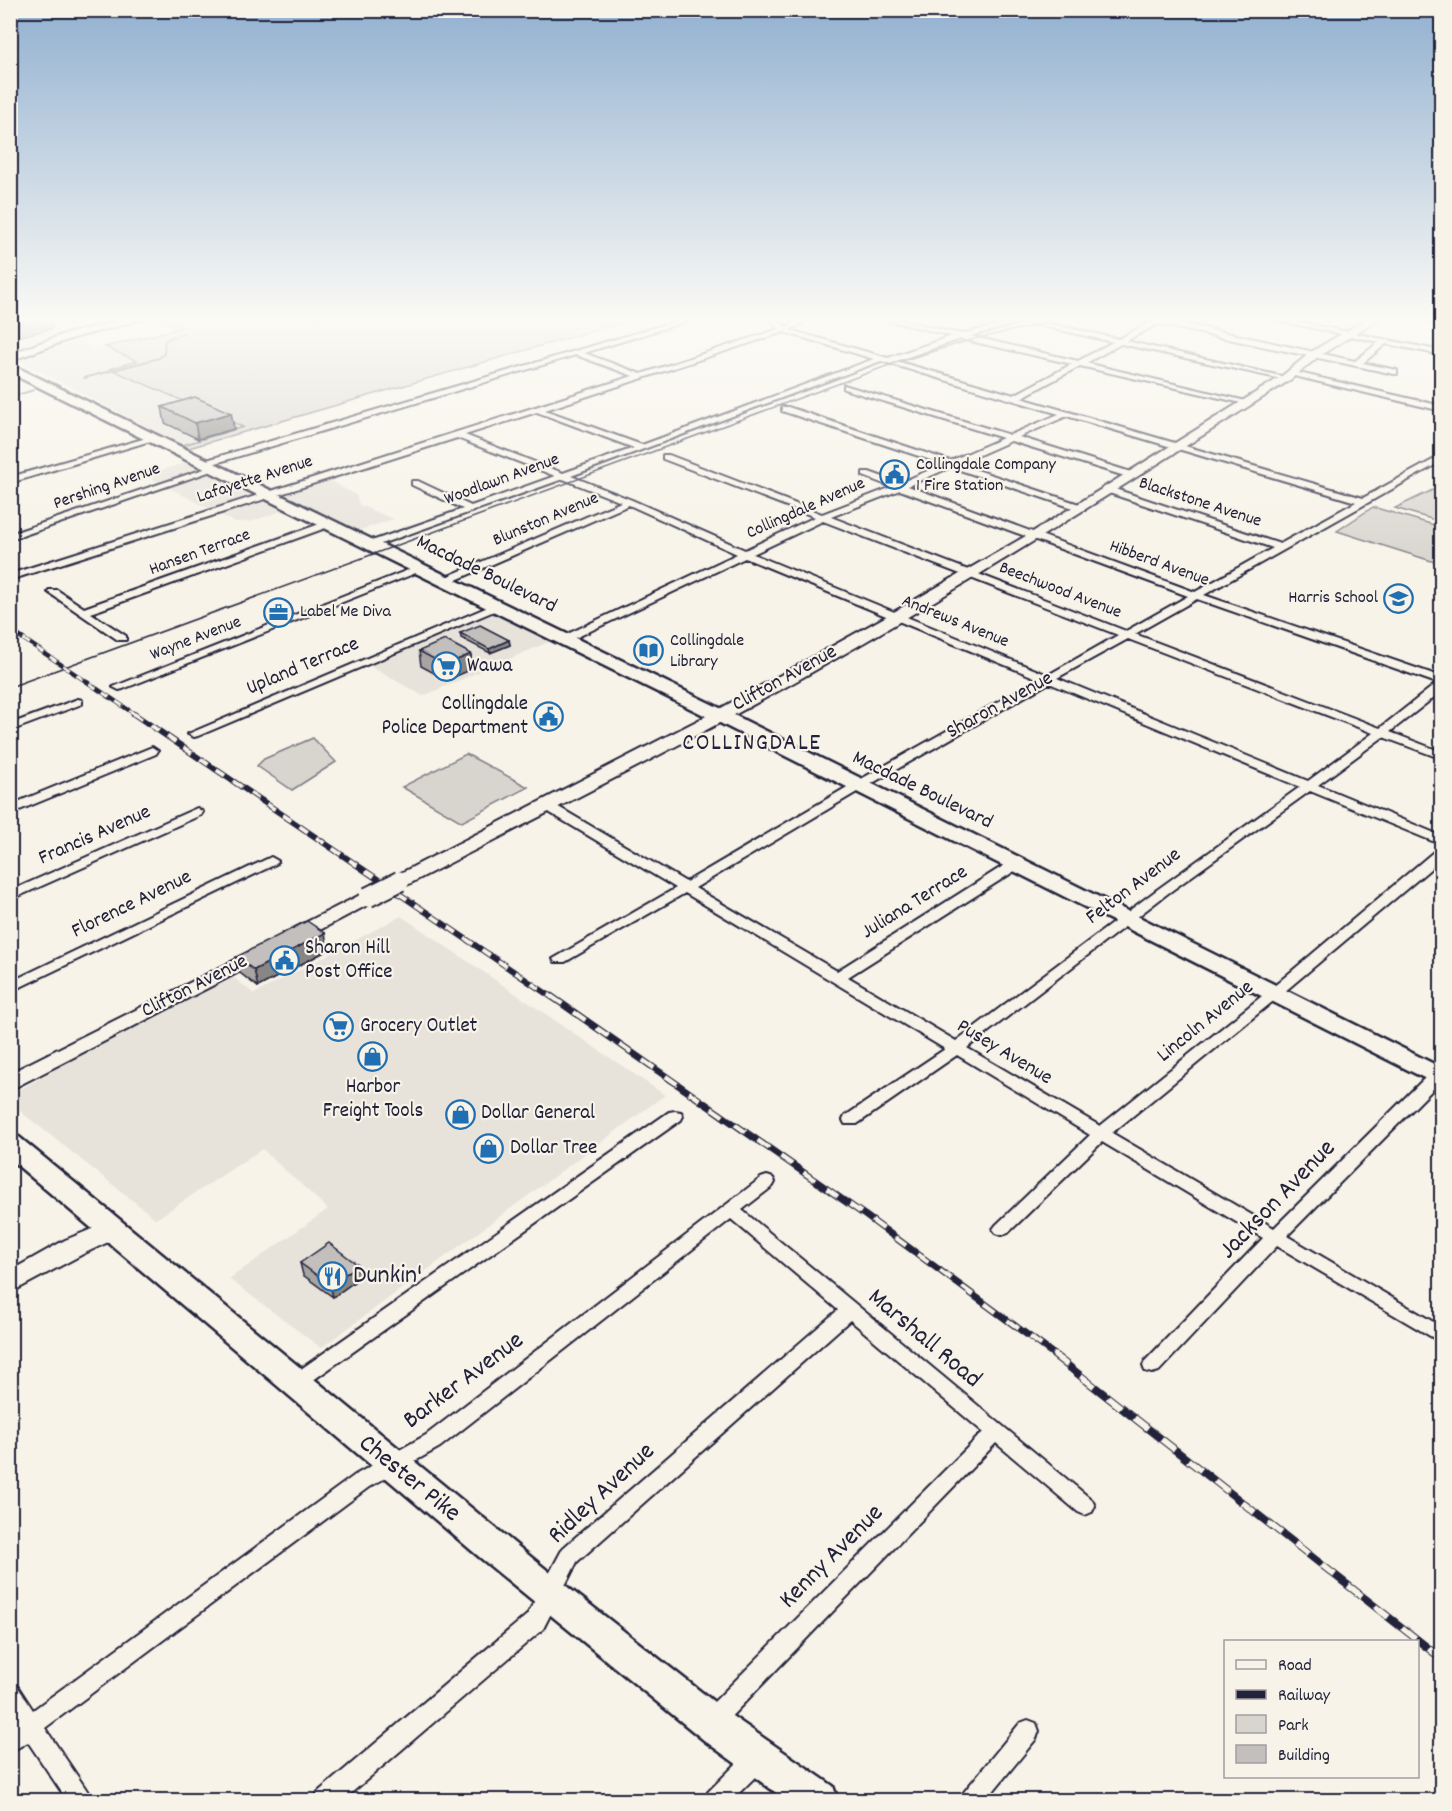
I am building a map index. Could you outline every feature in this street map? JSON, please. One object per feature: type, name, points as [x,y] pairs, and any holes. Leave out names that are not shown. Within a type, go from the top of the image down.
[{"type":"main road","points":[[79,402],[153,439]]},
{"type":"main road","name":"Macdade Boulevard","points":[[153,439],[328,525],[372,544],[443,582],[720,716],[1016,864],[1272,995],[1440,1075]]},
{"type":"main road","name":"Chester Pike","points":[[10,1144],[114,1229],[391,1465],[709,1723],[819,1800]]},
{"type":"street","name":"Pershing Avenue","points":[[10,537],[208,466],[419,402]]},
{"type":"street","name":"Lafayette Avenue","points":[[10,577],[561,402]]},
{"type":"street","name":"Woodlawn Avenue","points":[[372,544],[770,402]]},
{"type":"street","points":[[893,402],[1131,475]]},
{"type":"street","points":[[1022,402],[1363,501]]},
{"type":"street","name":"Clifton Avenue","points":[[10,1083],[720,716],[1036,536],[1246,402]]},
{"type":"street","points":[[1408,402],[1442,409]]},
{"type":"street","points":[[536,409],[642,448]]},
{"type":"street","points":[[786,409],[1082,508]]},
{"type":"street","name":"Collingdale Avenue","points":[[563,640],[823,517],[899,487],[1065,414]]},
{"type":"street","name":"Andrews Avenue","points":[[455,434],[628,502],[745,554],[1442,841]]},
{"type":"street","points":[[10,480],[153,439]]},
{"type":"street","name":"Beechwood Avenue","points":[[666,457],[1442,756]]},
{"type":"street","name":"Sharon Avenue","points":[[560,959],[858,786],[1442,457]]},
{"type":"street","name":"Hibberd Avenue","points":[[866,474],[1197,596],[1442,681]]},
{"type":"street","points":[[415,483],[471,509]]},
{"type":"street","name":"Blackstone Avenue","points":[[1109,490],[1281,548]]},
{"type":"street","name":"Blunston Avenue","points":[[443,582],[628,502]]},
{"type":"street","name":"Hansen Terrace","points":[[84,612],[328,525]]},
{"type":"street","name":"Wayne Avenue","points":[[120,687],[418,569]]},
{"type":"street","points":[[52,592],[122,638]]},
{"type":"street","name":"Upland Terrace","points":[[194,734],[495,607]]},
{"type":"street","name":"Felton Avenue","points":[[851,1120],[956,1049],[1124,920],[1382,733],[1442,685]]},
{"type":"street","points":[[10,728],[78,702]]},
{"type":"street","points":[[10,810],[152,751]]},
{"type":"street","name":"Pusey Avenue","points":[[546,805],[1442,1336]]},
{"type":"street","name":"Francis Avenue","points":[[10,896],[196,812]]},
{"type":"street","name":"Lincoln Avenue","points":[[1002,1229],[1100,1134],[1272,995],[1442,852]]},
{"type":"street","name":"Florence Avenue","points":[[10,987],[271,861]]},
{"type":"street","name":"Juliana Terrace","points":[[837,978],[1016,864]]},
{"type":"street","name":"Jackson Avenue","points":[[1152,1366],[1274,1238],[1440,1075]]},
{"type":"street","points":[[295,1383],[675,1116]]},
{"type":"street","name":"Barker Avenue","points":[[10,1742],[362,1481],[434,1441],[767,1182]]},
{"type":"street","name":"Marshall Road","points":[[731,1210],[1085,1506]]},
{"type":"street","points":[[10,1283],[74,1247],[114,1229]]},
{"type":"street","name":"Ridley Avenue","points":[[326,1800],[535,1622],[570,1556],[850,1310]]},
{"type":"street","name":"Kenny Avenue","points":[[709,1723],[996,1431]]},
{"type":"street","points":[[10,1695],[80,1800]]},
{"type":"street","points":[[972,1800],[1028,1731]]},
{"type":"street","points":[[716,1800],[758,1759]]},
{"type":"shaded area","points":[[99,402],[186,402],[244,427],[183,445]]},
{"type":"shaded area","points":[[188,462],[261,500],[327,479],[356,495],[359,505],[394,519],[357,531],[304,504],[249,522],[234,522],[145,475]]},
{"type":"shaded area","points":[[495,613],[551,641],[423,696],[368,665]]},
{"type":"shaded area","points":[[401,916],[665,1095],[321,1348],[229,1279],[328,1209],[262,1149],[156,1219],[11,1104],[10,1095],[102,1043],[233,977],[254,994]]},
{"type":"green space","points":[[185,402],[349,402],[189,448],[183,445],[243,427]]},
{"type":"green space","points":[[1441,486],[1441,522],[1395,508]]},
{"type":"green space","points":[[1373,507],[1441,527],[1441,564],[1337,531]]},
{"type":"green space","points":[[313,738],[336,762],[292,790],[257,766],[264,759]]},
{"type":"green space","points":[[466,754],[528,787],[462,822],[402,787]]},
{"type":"building","points":[[180,402],[205,402],[231,413],[195,423],[162,407]]},
{"type":"building","name":"Wawa","points":[[480,625],[509,640],[489,649],[460,633]]},
{"type":"building","points":[[445,640],[471,654],[445,665],[419,651]]},
{"type":"building","points":[[307,921],[325,933],[254,970],[236,957]]},
{"type":"building","points":[[329,1243],[358,1265],[330,1285],[300,1263]]},
{"type":"tram line","points":[[10,687],[790,402]]},
{"type":"railway","points":[[10,630],[136,715]]},
{"type":"railway","points":[[134,714],[553,998]]},
{"type":"railway","points":[[551,996],[866,1216],[1056,1356]]},
{"type":"railway","points":[[1054,1355],[1418,1640]]},
{"type":"railway","points":[[1419,1641],[1442,1659]]},
{"type":"place","name":"Collingdale Company 1 Fire Station","points":[[895,475]]},
{"type":"place","name":"Harris School","points":[[1399,598]]},
{"type":"place","name":"Label Me Diva","points":[[279,612]]},
{"type":"place","name":"Collingdale Library","points":[[649,651]]},
{"type":"place","name":"Wawa","points":[[446,667]]},
{"type":"place","name":"Collingdale Police Department","points":[[549,717]]},
{"type":"place","name":"Sharon Hill Post Office","points":[[284,961]]},
{"type":"place","name":"Grocery Outlet","points":[[339,1027]]},
{"type":"place","name":"Harbor Freight Tools","points":[[373,1057]]},
{"type":"place","name":"Dollar General","points":[[460,1114]]},
{"type":"place","name":"Dollar Tree","points":[[489,1149]]},
{"type":"place","name":"Dunkin'","points":[[332,1276]]},
{"type":"district","name":"COLLINGDALE","points":[[752,744]]}]
